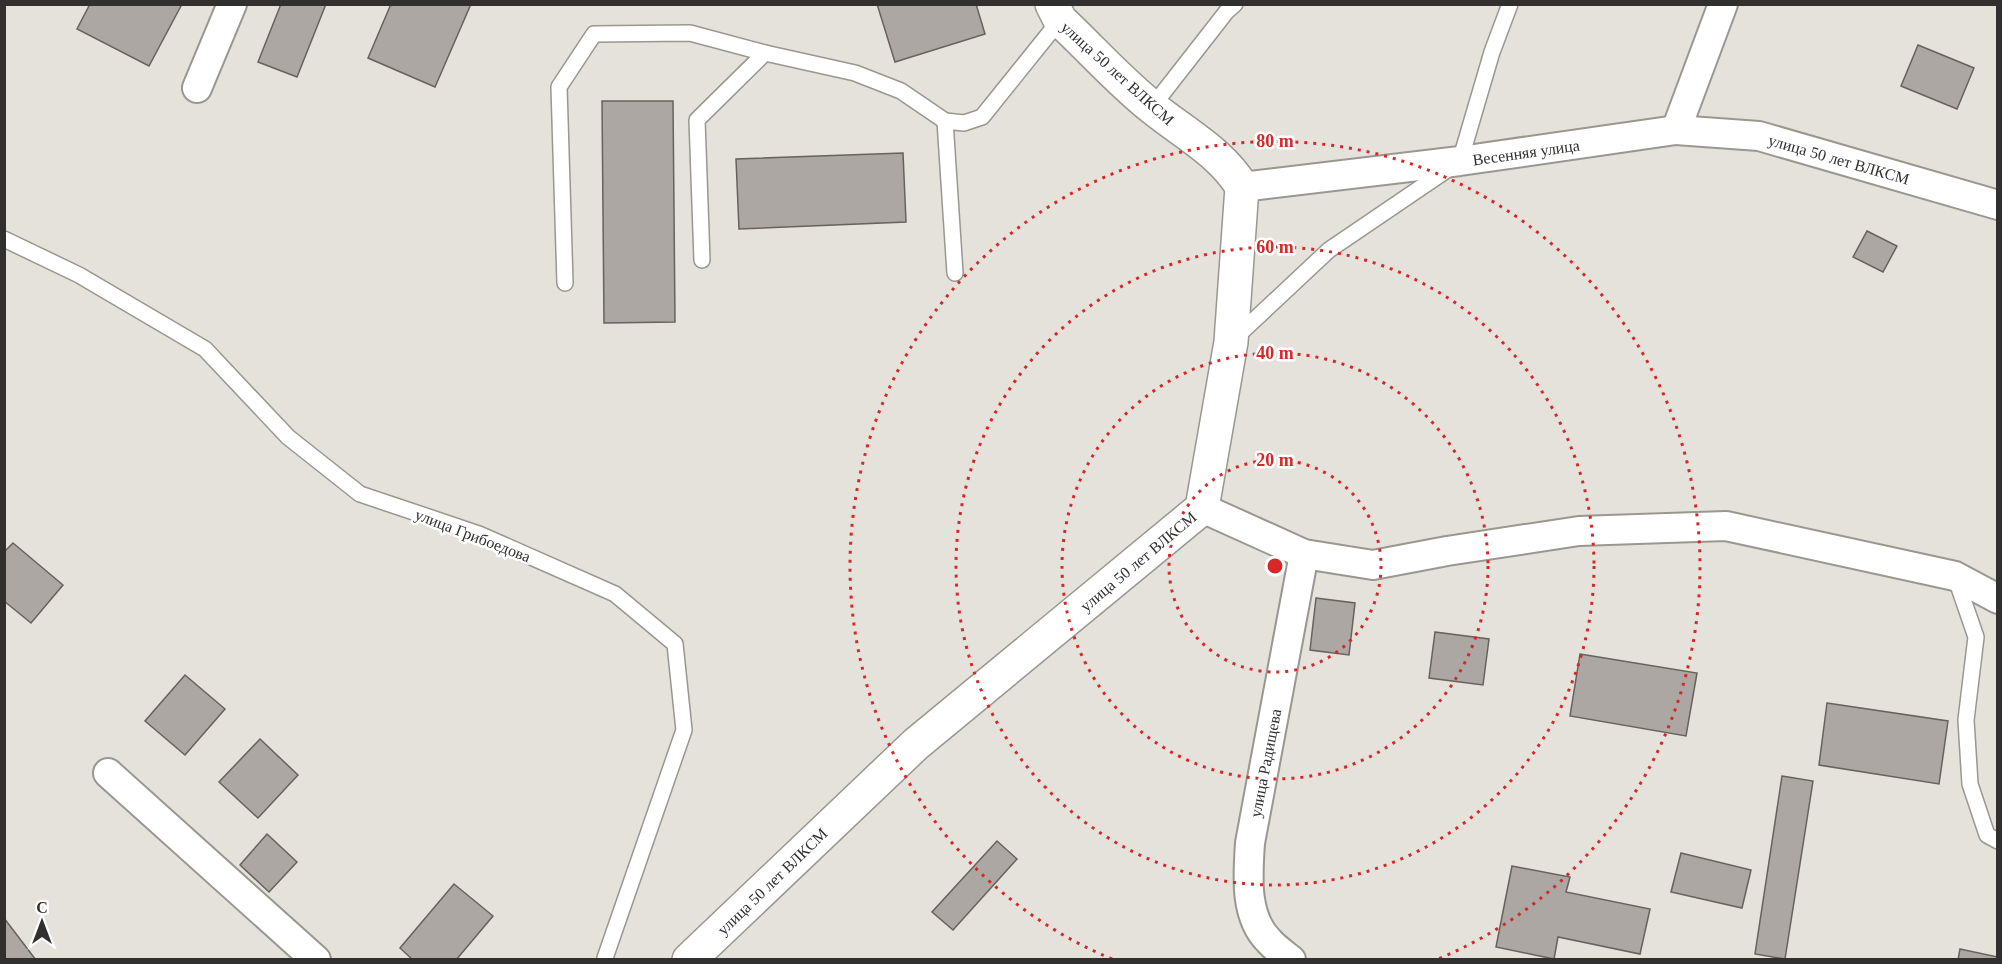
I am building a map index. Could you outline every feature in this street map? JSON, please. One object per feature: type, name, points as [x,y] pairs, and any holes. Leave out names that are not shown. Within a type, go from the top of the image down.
[{"type":"street","points":[[197,88],[232,4]]},
{"type":"street","points":[[1676,130],[1724,4]]},
{"type":"street","name":"улица 50 лет ВЛКСМ","points":[[689,960],[916,744],[1202,508],[1231,342],[1242,187],[1234,173],[1221,160],[1152,107],[1056,12]]},
{"type":"street","name":"Весенняя улица","points":[[1242,187],[1460,161],[1676,130]]},
{"type":"street","name":"улица 50 лет ВЛКСМ","points":[[1676,130],[1759,135],[1998,205]]},
{"type":"street","points":[[1202,508],[1304,554],[1373,565],[1447,551],[1580,531],[1726,526],[1955,576],[1998,599]]},
{"type":"street","name":"улица Радищева","points":[[1291,960],[1268,940],[1253,914],[1248,882],[1250,843],[1304,554]]},
{"type":"street","points":[[108,773],[316,960]]},
{"type":"lane","points":[[1231,342],[1329,249],[1460,161],[1492,52],[1510,4]]},
{"type":"lane","points":[[1152,107],[1228,7]]},
{"type":"lane","points":[[566,283],[559,87],[594,34],[690,33],[855,74],[901,91],[945,121],[964,123],[982,117],[1056,12]]},
{"type":"lane","points":[[702,260],[698,120],[765,53]]},
{"type":"lane","points":[[945,121],[955,273]]},
{"type":"lane","name":"улица Грибоедова","points":[[4,239],[79,275],[205,349],[288,437],[360,494],[479,534],[615,594],[675,644],[684,730],[604,959]]},
{"type":"lane","points":[[1955,576],[1976,637],[1966,720],[1970,783],[1987,835],[1998,841]]},
{"type":"building","points":[[90,4],[182,4],[149,66],[77,29]]},
{"type":"building","points":[[281,4],[326,4],[297,77],[258,62]]},
{"type":"building","points":[[391,4],[471,4],[435,87],[368,58]]},
{"type":"building","points":[[877,4],[976,4],[985,34],[895,62]]},
{"type":"building","points":[[1918,45],[1974,68],[1957,109],[1901,86]]},
{"type":"building","points":[[602,101],[673,101],[675,322],[604,323]]},
{"type":"building","points":[[903,153],[906,222],[739,229],[736,159]]},
{"type":"building","points":[[1867,231],[1897,246],[1883,272],[1853,257]]},
{"type":"building","points":[[13,543],[63,585],[31,623],[4,601],[4,552]]},
{"type":"building","points":[[1316,598],[1355,603],[1349,655],[1310,650]]},
{"type":"building","points":[[1435,632],[1489,639],[1483,685],[1429,678]]},
{"type":"building","points":[[1580,654],[1697,673],[1686,736],[1570,716]]},
{"type":"building","points":[[185,675],[225,709],[185,755],[145,721]]},
{"type":"building","points":[[1827,703],[1948,721],[1939,784],[1819,765]]},
{"type":"building","points":[[260,739],[298,775],[258,818],[219,782]]},
{"type":"building","points":[[1782,776],[1813,781],[1785,959],[1755,954]]},
{"type":"building","points":[[267,834],[297,862],[269,892],[240,865]]},
{"type":"building","points":[[997,841],[1017,859],[953,930],[932,912]]},
{"type":"building","points":[[1681,853],[1751,870],[1742,908],[1671,892]]},
{"type":"building","points":[[1512,866],[1570,877],[1566,892],[1650,909],[1640,954],[1558,937],[1554,959],[1496,947]]},
{"type":"building","points":[[454,884],[493,916],[456,960],[413,960],[400,948]]},
{"type":"building","points":[[4,918],[36,960],[4,960]]},
{"type":"building","points":[[1960,949],[1998,957],[1998,960],[1958,960]]}]
